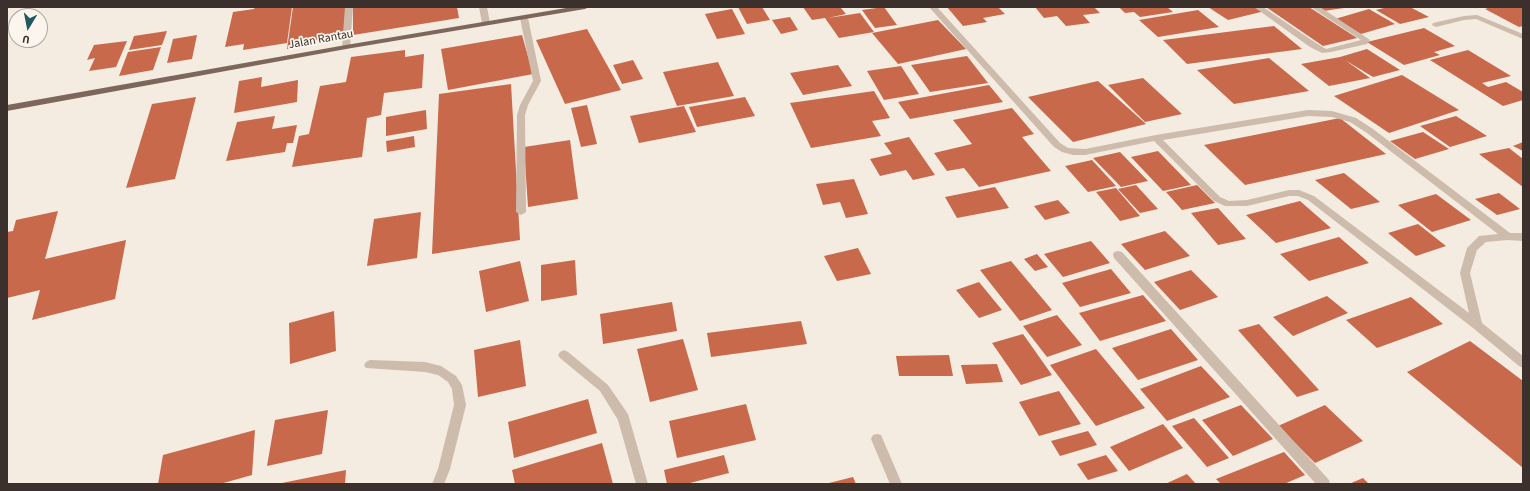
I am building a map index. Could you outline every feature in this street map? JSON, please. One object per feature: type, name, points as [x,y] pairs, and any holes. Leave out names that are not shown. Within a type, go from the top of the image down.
[{"type":"main road","name":"Jalan Rantau","points":[[7,108],[346,47],[585,7]]},
{"type":"street","points":[[346,47],[349,7]]},
{"type":"street","points":[[483,7],[486,23]]},
{"type":"street","points":[[933,7],[1052,139],[1061,147],[1073,152],[1085,152],[1156,138],[1308,113],[1332,114],[1353,120],[1370,131],[1508,236]]},
{"type":"street","points":[[1258,7],[1324,51],[1357,44],[1366,40],[1314,7]]},
{"type":"street","points":[[1436,25],[1464,18],[1477,17],[1523,37]]},
{"type":"street","points":[[521,212],[520,115],[537,81],[524,18]]},
{"type":"street","points":[[1156,138],[1217,199],[1228,204],[1247,203],[1289,193],[1299,193],[1311,198],[1477,325],[1523,363]]},
{"type":"street","points":[[1477,325],[1465,273],[1472,248],[1483,239],[1523,236]]},
{"type":"street","points":[[1118,255],[1324,484]]},
{"type":"street","points":[[564,355],[604,388],[624,418],[642,484]]},
{"type":"street","points":[[370,365],[425,367],[441,371],[452,379],[458,388],[460,405],[444,470],[438,484]]},
{"type":"street","points":[[877,439],[896,484]]},
{"type":"building","points":[[255,7],[292,7],[287,43],[243,50],[244,44],[225,47],[233,12],[254,9]]},
{"type":"building","points":[[293,7],[347,7],[346,35],[307,42],[306,46],[287,49]]},
{"type":"building","points":[[353,7],[457,7],[459,18],[353,35]]},
{"type":"building","points":[[738,7],[762,7],[770,20],[747,24]]},
{"type":"building","points":[[803,7],[840,7],[846,14],[828,18],[860,13],[874,32],[839,38],[825,18],[812,20]]},
{"type":"building","points":[[884,7],[897,25],[875,28],[862,10]]},
{"type":"building","points":[[947,7],[998,7],[1005,14],[983,18],[987,22],[963,26]]},
{"type":"building","points":[[1035,7],[1094,7],[1100,13],[1083,15],[1090,23],[1066,26],[1057,16],[1044,18]]},
{"type":"building","points":[[1119,7],[1167,7],[1173,12],[1140,17],[1134,12],[1125,13]]},
{"type":"building","points":[[1208,7],[1258,7],[1265,11],[1228,20]]},
{"type":"building","points":[[1266,7],[1309,7],[1357,38],[1323,46]]},
{"type":"building","points":[[1318,7],[1344,7],[1344,8],[1324,11]]},
{"type":"building","points":[[1388,7],[1410,7],[1429,17],[1400,24],[1376,10]]},
{"type":"building","points":[[1491,7],[1523,7],[1523,26],[1519,27],[1485,9]]},
{"type":"building","points":[[732,9],[745,34],[717,39],[705,14]]},
{"type":"building","points":[[1369,9],[1395,24],[1361,34],[1335,19]]},
{"type":"building","points":[[1198,10],[1219,27],[1158,37],[1139,20]]},
{"type":"building","points":[[790,17],[798,30],[781,34],[772,20]]},
{"type":"building","points":[[938,20],[966,49],[898,64],[872,33]]},
{"type":"building","points":[[1274,26],[1302,49],[1187,64],[1163,40]]},
{"type":"building","points":[[1424,28],[1455,46],[1434,52],[1440,55],[1404,65],[1367,42]]},
{"type":"building","points":[[587,29],[621,90],[565,104],[536,40]]},
{"type":"building","points":[[167,31],[162,45],[129,50],[134,36]]},
{"type":"building","points":[[197,35],[192,59],[167,63],[173,39]]},
{"type":"building","points":[[522,35],[533,74],[448,90],[441,49]]},
{"type":"building","points":[[127,41],[116,67],[89,71],[95,58],[87,60],[94,45]]},
{"type":"building","points":[[161,47],[153,70],[119,76],[128,52]]},
{"type":"building","points":[[1367,49],[1400,70],[1373,77],[1345,60],[1370,78],[1329,86],[1301,64],[1340,57]]},
{"type":"building","points":[[405,50],[405,57],[424,54],[422,88],[384,93],[381,115],[367,118],[362,157],[292,167],[299,136],[309,134],[320,86],[346,82],[351,57]]},
{"type":"building","points":[[1468,50],[1511,76],[1482,83],[1488,87],[1506,82],[1523,92],[1523,100],[1503,106],[1430,60]]},
{"type":"building","points":[[967,56],[988,83],[930,92],[911,65]]},
{"type":"building","points":[[1269,58],[1309,91],[1234,104],[1197,70]]},
{"type":"building","points":[[633,60],[643,79],[622,84],[613,65]]},
{"type":"building","points":[[718,62],[734,96],[677,106],[663,72]]},
{"type":"building","points":[[838,65],[852,86],[803,95],[790,73]]},
{"type":"building","points":[[901,66],[919,94],[884,100],[867,71]]},
{"type":"building","points":[[1402,75],[1459,110],[1389,133],[1334,96]]},
{"type":"building","points":[[262,77],[261,87],[298,80],[297,102],[234,113],[239,81]]},
{"type":"building","points":[[1143,78],[1182,114],[1145,122],[1108,85]]},
{"type":"building","points":[[1098,81],[1146,124],[1073,142],[1028,97]]},
{"type":"building","points":[[511,84],[520,240],[432,254],[439,94]]},
{"type":"building","points":[[989,85],[1003,102],[910,119],[898,102]]},
{"type":"building","points":[[874,91],[890,118],[872,121],[881,136],[811,148],[790,103]]},
{"type":"building","points":[[196,97],[175,179],[126,188],[152,104]]},
{"type":"building","points":[[745,97],[755,116],[697,127],[689,107]]},
{"type":"building","points":[[587,105],[597,144],[581,147],[571,108]]},
{"type":"building","points":[[684,106],[696,132],[639,143],[630,116]]},
{"type":"building","points":[[1012,108],[1034,134],[1022,137],[1051,171],[979,187],[964,168],[947,171],[934,153],[972,144],[953,120]]},
{"type":"building","points":[[426,110],[427,129],[386,136],[386,117]]},
{"type":"building","points":[[275,116],[272,129],[297,125],[293,143],[287,143],[285,152],[226,161],[237,122]]},
{"type":"building","points":[[1456,116],[1487,136],[1450,147],[1420,126]]},
{"type":"building","points":[[1340,118],[1386,154],[1245,185],[1204,145]]},
{"type":"building","points":[[1423,132],[1449,149],[1415,159],[1390,141]]},
{"type":"building","points":[[414,136],[415,147],[387,152],[386,141]]},
{"type":"building","points":[[909,137],[935,175],[913,180],[906,170],[880,176],[870,159],[892,154],[884,143]]},
{"type":"building","points":[[570,140],[578,199],[528,207],[524,147]]},
{"type":"building","points":[[1523,142],[1523,151],[1513,146]]},
{"type":"building","points":[[1509,148],[1523,159],[1523,187],[1479,154]]},
{"type":"building","points":[[1158,151],[1191,185],[1163,191],[1131,157]]},
{"type":"building","points":[[1120,152],[1148,181],[1121,187],[1093,158]]},
{"type":"building","points":[[1092,160],[1116,186],[1088,192],[1065,166]]},
{"type":"building","points":[[1344,173],[1380,202],[1351,209],[1315,180]]},
{"type":"building","points":[[854,179],[868,214],[846,218],[840,202],[823,205],[816,184]]},
{"type":"building","points":[[1136,185],[1158,209],[1140,213],[1118,189]]},
{"type":"building","points":[[1197,185],[1215,203],[1182,210],[1166,192]]},
{"type":"building","points":[[995,187],[1009,208],[957,218],[945,197]]},
{"type":"building","points":[[1116,188],[1140,216],[1120,221],[1096,192]]},
{"type":"building","points":[[1499,193],[1520,209],[1497,215],[1475,199]]},
{"type":"building","points":[[1436,194],[1471,220],[1432,232],[1398,205]]},
{"type":"building","points":[[1058,200],[1070,213],[1045,220],[1034,206]]},
{"type":"building","points":[[1300,201],[1331,228],[1276,243],[1246,215]]},
{"type":"building","points":[[1218,208],[1246,239],[1218,245],[1191,213]]},
{"type":"building","points":[[58,211],[45,259],[126,240],[115,299],[32,320],[40,290],[7,298],[7,232],[13,231],[16,220]]},
{"type":"building","points":[[421,212],[417,258],[367,266],[374,219]]},
{"type":"building","points":[[1418,224],[1446,246],[1416,256],[1388,233]]},
{"type":"building","points":[[1165,231],[1190,256],[1145,270],[1121,244]]},
{"type":"building","points":[[1339,237],[1369,263],[1309,281],[1280,254]]},
{"type":"building","points":[[1091,241],[1110,263],[1063,277],[1044,254]]},
{"type":"building","points":[[858,248],[871,274],[837,281],[824,256]]},
{"type":"building","points":[[1037,254],[1048,267],[1035,271],[1024,259]]},
{"type":"building","points":[[575,260],[577,295],[541,301],[541,265]]},
{"type":"building","points":[[520,261],[529,301],[486,312],[479,271]]},
{"type":"building","points":[[1011,261],[1052,310],[1020,321],[980,270]]},
{"type":"building","points":[[1111,269],[1131,293],[1080,307],[1062,283]]},
{"type":"building","points":[[1191,270],[1218,297],[1180,310],[1154,282]]},
{"type":"building","points":[[979,282],[1002,310],[979,318],[956,290]]},
{"type":"building","points":[[1143,295],[1166,321],[1100,341],[1079,313]]},
{"type":"building","points":[[1327,296],[1348,313],[1293,336],[1273,317]]},
{"type":"building","points":[[1411,297],[1443,324],[1377,348],[1346,320]]},
{"type":"building","points":[[672,302],[677,331],[603,344],[600,314]]},
{"type":"building","points":[[334,311],[336,351],[290,364],[289,323]]},
{"type":"building","points":[[1057,315],[1082,345],[1047,357],[1023,326]]},
{"type":"building","points":[[801,321],[807,344],[711,357],[707,333]]},
{"type":"building","points":[[1259,324],[1319,390],[1297,397],[1238,330]]},
{"type":"building","points":[[1171,329],[1198,360],[1138,380],[1112,348]]},
{"type":"building","points":[[1023,334],[1052,375],[1021,385],[992,343]]},
{"type":"building","points":[[683,339],[698,390],[650,402],[637,349]]},
{"type":"building","points":[[520,340],[526,386],[478,397],[474,350]]},
{"type":"building","points":[[1470,341],[1523,381],[1523,468],[1407,372]]},
{"type":"building","points":[[1096,349],[1145,408],[1096,426],[1050,365]]},
{"type":"building","points":[[949,355],[953,376],[899,376],[896,356]]},
{"type":"building","points":[[997,364],[1003,382],[966,384],[961,365]]},
{"type":"building","points":[[1201,366],[1230,397],[1167,421],[1140,389]]},
{"type":"building","points":[[1059,391],[1081,424],[1039,436],[1019,402]]},
{"type":"building","points":[[588,399],[597,433],[514,458],[508,422]]},
{"type":"building","points":[[746,404],[756,440],[677,458],[669,421]]},
{"type":"building","points":[[1241,405],[1273,439],[1233,456],[1202,420]]},
{"type":"building","points":[[1325,405],[1363,441],[1315,463],[1278,426]]},
{"type":"building","points":[[328,410],[322,454],[267,466],[275,420]]},
{"type":"building","points":[[1194,418],[1229,458],[1207,467],[1172,426]]},
{"type":"building","points":[[1163,424],[1183,448],[1129,471],[1110,447]]},
{"type":"building","points":[[255,430],[252,475],[220,484],[158,484],[163,455]]},
{"type":"building","points":[[1088,431],[1097,445],[1060,456],[1051,441]]},
{"type":"building","points":[[602,443],[613,484],[515,484],[512,470]]},
{"type":"building","points":[[1284,452],[1305,475],[1284,484],[1221,484],[1216,479]]},
{"type":"building","points":[[724,455],[729,473],[686,484],[667,484],[664,470]]},
{"type":"building","points":[[1106,455],[1118,471],[1088,480],[1077,464]]},
{"type":"building","points":[[346,470],[345,484],[282,484],[282,483]]},
{"type":"building","points":[[1187,474],[1196,484],[1165,484]]},
{"type":"building","points":[[853,477],[856,484],[829,484],[829,483]]},
{"type":"building","points":[[1363,478],[1369,484],[1349,484]]}]
